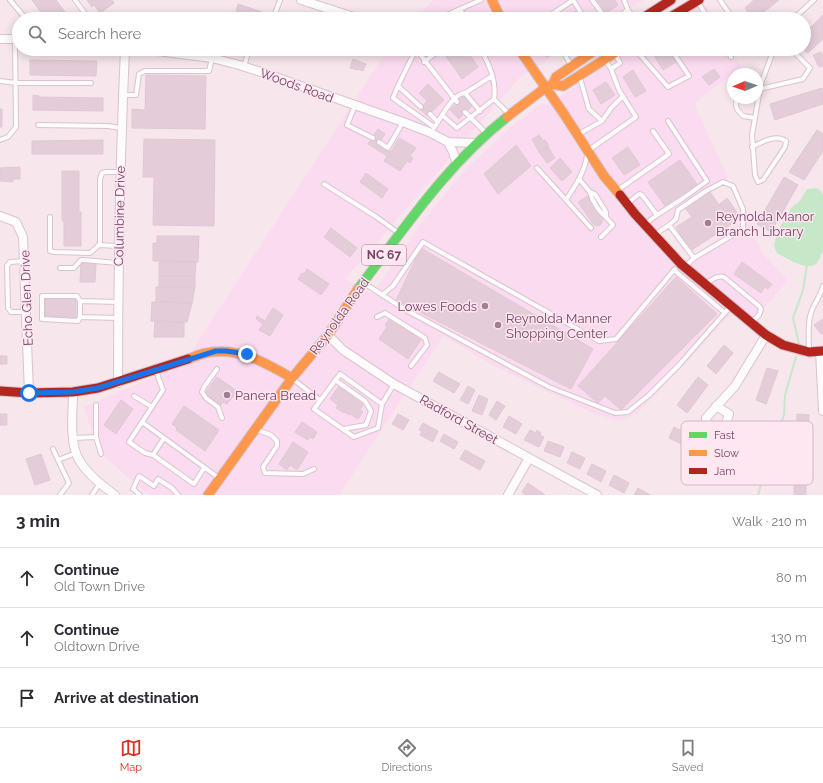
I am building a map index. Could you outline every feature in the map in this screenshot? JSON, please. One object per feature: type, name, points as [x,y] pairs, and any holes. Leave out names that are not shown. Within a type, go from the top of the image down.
[{"type":"main road","points":[[492,0],[498,12]]},
{"type":"main road","points":[[649,12],[658,3],[671,0]]},
{"type":"main road","points":[[678,12],[698,0]]},
{"type":"main road","points":[[525,56],[549,86],[555,100],[587,152],[616,192],[655,235],[680,267],[705,284],[728,310],[751,323],[766,335],[783,345],[817,351]]},
{"type":"main road","name":"Reynolda Road","points":[[208,495],[254,429],[292,378],[328,335],[363,283],[440,182],[486,134],[549,86],[556,77],[587,56]]},
{"type":"main road","name":"Reynolda Road","points":[[549,86],[563,86],[610,56]]},
{"type":"main road","points":[[0,391],[29,393],[73,392],[98,388],[206,353],[226,351],[247,354],[292,378]]},
{"type":"street","points":[[301,0],[338,12]]},
{"type":"street","points":[[0,39],[12,39]]},
{"type":"street","name":"Columbine Drive","points":[[118,382],[118,246],[125,56]]},
{"type":"street","name":"Woods Road","points":[[196,56],[212,58],[267,74],[355,106],[433,130],[448,142],[477,143]]},
{"type":"street","points":[[448,142],[457,164]]},
{"type":"street","name":"Echo Glen Drive","points":[[0,216],[16,222],[23,237],[29,393]]},
{"type":"street","name":"Radford Street","points":[[328,335],[343,350],[394,384],[597,495]]},
{"type":"street","points":[[716,406],[735,386],[766,335]]},
{"type":"street","points":[[817,351],[823,411]]},
{"type":"street","points":[[73,392],[73,438],[76,453],[84,467],[115,495]]},
{"type":"street","points":[[508,495],[529,458]]},
{"type":"lane","points":[[10,0],[20,12]]},
{"type":"lane","points":[[75,0],[84,12]]},
{"type":"lane","points":[[276,12],[280,0]]},
{"type":"lane","points":[[453,12],[481,0]]},
{"type":"lane","points":[[555,12],[573,0],[581,12]]},
{"type":"lane","points":[[592,0],[601,12]]},
{"type":"lane","points":[[624,0],[628,10],[625,12]]},
{"type":"lane","points":[[698,0],[704,12]]},
{"type":"lane","points":[[720,0],[728,12]]},
{"type":"lane","points":[[801,12],[814,0]]},
{"type":"lane","points":[[0,140],[8,137],[16,127],[17,56]]},
{"type":"lane","points":[[244,67],[247,56]]},
{"type":"lane","points":[[413,56],[393,98],[433,130],[442,115],[460,93],[465,93],[492,76]]},
{"type":"lane","points":[[421,56],[455,101]]},
{"type":"lane","points":[[424,62],[432,56]]},
{"type":"lane","points":[[442,115],[457,128],[494,99],[496,88],[484,56]]},
{"type":"lane","points":[[566,56],[572,66]]},
{"type":"lane","points":[[611,69],[620,63],[619,56]]},
{"type":"lane","points":[[641,56],[668,87],[689,76],[676,56]]},
{"type":"lane","points":[[763,77],[771,56]]},
{"type":"lane","points":[[763,88],[803,79],[810,68],[798,56]]},
{"type":"lane","points":[[122,95],[136,96],[139,74],[144,71],[209,71],[212,58]]},
{"type":"lane","points":[[566,200],[579,179],[586,163],[587,152],[636,117],[619,90],[611,69],[605,59]]},
{"type":"lane","points":[[579,75],[589,109],[602,121]]},
{"type":"lane","points":[[0,81],[16,83],[91,83]]},
{"type":"lane","points":[[398,86],[421,107]]},
{"type":"lane","points":[[465,93],[480,111]]},
{"type":"lane","points":[[577,135],[602,121],[611,108],[623,96]]},
{"type":"lane","points":[[494,99],[510,115]]},
{"type":"lane","points":[[736,104],[737,110],[742,116],[754,118]]},
{"type":"lane","points":[[752,147],[775,138],[782,138],[786,141],[785,147],[763,180],[758,182],[755,175],[752,147],[754,118],[757,104]]},
{"type":"lane","points":[[355,106],[347,126],[373,138]]},
{"type":"lane","points":[[465,112],[486,134]]},
{"type":"lane","points":[[430,114],[438,122]]},
{"type":"lane","points":[[644,224],[682,199],[707,180],[668,121]]},
{"type":"lane","points":[[379,142],[388,148],[403,122]]},
{"type":"lane","points":[[38,125],[108,126],[121,128]]},
{"type":"lane","points":[[616,192],[670,154],[654,131]]},
{"type":"lane","points":[[537,168],[591,228]]},
{"type":"lane","points":[[50,217],[50,251],[90,253],[100,243],[100,179],[102,173],[120,172]]},
{"type":"lane","points":[[579,179],[590,192],[595,194],[606,212],[606,217],[613,225],[601,237]]},
{"type":"lane","points":[[382,294],[393,286],[423,242],[599,341],[616,339],[680,267],[743,229],[743,209],[733,186],[723,182],[706,191],[678,210],[676,219],[655,235]]},
{"type":"lane","points":[[324,184],[375,216],[400,234]]},
{"type":"lane","points":[[626,204],[639,194],[642,195],[657,215]]},
{"type":"lane","points":[[669,225],[694,258]]},
{"type":"lane","points":[[99,245],[118,246]]},
{"type":"lane","points":[[60,268],[74,268],[81,260],[118,263]]},
{"type":"lane","points":[[24,261],[10,262],[7,266],[8,308],[11,312],[26,312]]},
{"type":"lane","points":[[363,283],[404,308],[549,387],[615,413],[628,412],[649,395],[679,365],[728,310],[680,267]]},
{"type":"lane","points":[[705,284],[720,276],[724,277],[759,306],[761,309],[759,315],[751,323]]},
{"type":"lane","points":[[817,351],[808,327],[811,312],[822,293],[823,286]]},
{"type":"lane","points":[[80,318],[80,301],[77,296],[42,296],[42,319],[78,321],[80,318],[118,318]]},
{"type":"lane","points":[[80,301],[118,302]]},
{"type":"lane","points":[[377,317],[386,313],[425,338],[427,344],[411,366]]},
{"type":"lane","points":[[217,369],[202,392],[206,398],[218,406],[222,418]]},
{"type":"lane","points":[[155,370],[163,390],[129,442],[145,453],[153,455],[194,484],[204,468]]},
{"type":"lane","points":[[382,404],[340,374],[314,409],[354,437],[378,428],[382,404],[394,384]]},
{"type":"lane","points":[[292,378],[320,400]]},
{"type":"lane","points":[[335,380],[365,401],[371,411],[366,425],[343,429]]},
{"type":"lane","points":[[134,396],[152,407]]},
{"type":"lane","points":[[96,405],[96,437],[101,454]]},
{"type":"lane","points":[[142,422],[204,468],[220,478]]},
{"type":"lane","points":[[254,429],[271,435],[277,441],[276,446],[262,467],[265,473],[304,474],[314,469]]},
{"type":"lane","points":[[73,438],[96,437]]},
{"type":"lane","points":[[153,455],[164,438]]},
{"type":"lane","points":[[53,449],[69,483],[60,495]]},
{"type":"lane","points":[[58,460],[76,453]]},
{"type":"lane","points":[[140,495],[133,489],[140,476],[154,486],[158,479],[172,488],[178,495]]},
{"type":"lane","points":[[92,495],[100,483]]},
{"type":"shaded area","points":[[433,0],[643,0],[624,12],[421,12]]},
{"type":"shaded area","points":[[703,1],[710,12],[687,12]]},
{"type":"shaded area","points":[[383,56],[554,56],[520,77],[345,279],[372,294],[424,219],[467,168],[513,125],[541,104],[547,104],[552,106],[592,169],[615,200],[682,271],[732,313],[656,395],[637,413],[621,421],[595,414],[548,392],[495,366],[443,336],[339,495],[149,495],[100,453],[84,407],[183,365]]},
{"type":"shaded area","points":[[621,56],[735,56],[742,67],[727,68],[727,78],[694,103],[728,178],[652,232],[555,100]]},
{"type":"shaded area","points":[[816,188],[821,191],[823,195],[823,250],[816,264],[807,266],[791,261],[777,253],[774,246],[777,233],[791,208],[799,202],[807,189]]},
{"type":"shaded area","points":[[746,219],[762,253],[788,280],[751,323],[681,264]]},
{"type":"building","points":[[32,0],[56,0],[65,12],[41,12]]},
{"type":"building","points":[[87,0],[112,0],[114,3],[101,12],[99,12],[94,5],[92,7]]},
{"type":"building","points":[[597,0],[615,0],[618,5],[605,12]]},
{"type":"building","points":[[754,0],[779,0],[764,12],[748,12],[745,8]]},
{"type":"building","points":[[238,4],[262,12],[236,12]]},
{"type":"building","points":[[823,15],[823,39],[811,50],[811,27]]},
{"type":"building","points":[[821,52],[823,56],[823,66],[819,67],[813,55]]},
{"type":"building","points":[[446,56],[471,56],[478,67],[462,79]]},
{"type":"building","points":[[654,56],[672,56],[676,62],[663,70]]},
{"type":"building","points":[[353,59],[366,64],[363,71],[350,68]]},
{"type":"building","points":[[30,60],[97,61],[96,76],[30,75]]},
{"type":"building","points":[[714,69],[720,77],[709,85],[702,77]]},
{"type":"building","points":[[633,70],[646,91],[635,97],[623,77]]},
{"type":"building","points":[[146,75],[206,76],[205,129],[132,128],[132,109],[145,110]]},
{"type":"building","points":[[606,82],[615,95],[601,104],[593,90]]},
{"type":"building","points":[[428,84],[444,100],[427,116],[420,109],[427,101],[419,93]]},
{"type":"building","points":[[822,88],[823,104],[775,120],[770,104]]},
{"type":"building","points":[[33,95],[39,96],[38,97],[103,98],[103,111],[33,110]]},
{"type":"building","points":[[463,96],[473,105],[459,119],[450,110]]},
{"type":"building","points":[[0,109],[2,109],[2,127],[0,127]]},
{"type":"building","points":[[378,129],[385,134],[378,144],[391,152],[399,138],[416,148],[410,156],[413,158],[410,163],[407,161],[400,171],[384,161],[387,156],[368,144]]},
{"type":"building","points":[[817,130],[823,134],[823,151],[804,180],[789,172]]},
{"type":"building","points":[[539,135],[549,146],[539,152],[532,139]]},
{"type":"building","points":[[144,139],[215,140],[214,226],[153,225],[154,177],[143,177]]},
{"type":"building","points":[[103,140],[103,154],[32,154],[32,141]]},
{"type":"building","points":[[516,145],[531,166],[498,194],[484,174]]},
{"type":"building","points":[[548,147],[555,158],[547,163],[539,152]]},
{"type":"building","points":[[628,147],[640,165],[624,175],[612,158]]},
{"type":"building","points":[[560,158],[572,172],[562,181],[550,168]]},
{"type":"building","points":[[680,160],[697,184],[665,206],[648,182]]},
{"type":"building","points":[[20,167],[20,179],[13,179],[13,182],[0,181],[0,168]]},
{"type":"building","points":[[62,171],[79,171],[81,246],[64,246],[64,221],[62,221]]},
{"type":"building","points":[[366,173],[388,189],[382,198],[360,182]]},
{"type":"building","points":[[784,177],[798,185],[771,232],[757,224]]},
{"type":"building","name":"Reynolda Manor Branch Library","points":[[710,192],[719,205],[727,198],[741,218],[690,251],[676,227],[692,217],[685,208]]},
{"type":"building","points":[[588,196],[603,218],[602,223],[599,226],[594,225],[578,202]]},
{"type":"building","points":[[331,228],[357,248],[350,257],[324,237]]},
{"type":"building","points":[[157,236],[199,236],[198,262],[153,261],[153,243],[157,243]]},
{"type":"building","name":"Reynolda Manner Shopping Center","points":[[421,248],[593,349],[571,389],[396,300]]},
{"type":"building","points":[[159,261],[196,262],[195,276],[159,276]]},
{"type":"building","points":[[742,262],[772,284],[768,289],[765,287],[761,293],[734,274]]},
{"type":"building","points":[[81,263],[96,264],[95,282],[80,282]]},
{"type":"building","points":[[307,269],[329,284],[321,295],[298,279]]},
{"type":"building","points":[[159,276],[195,276],[195,287],[159,287]]},
{"type":"building","points":[[676,277],[717,314],[621,410],[605,396],[598,403],[578,386]]},
{"type":"building","points":[[156,287],[195,287],[192,303],[156,302]]},
{"type":"building","points":[[45,299],[76,299],[76,320],[65,319],[65,317],[45,316]]},
{"type":"building","points":[[152,302],[192,303],[187,322],[151,321]]},
{"type":"building","points":[[273,308],[283,315],[270,336],[259,330],[263,324],[256,319],[257,316],[265,321]]},
{"type":"building","points":[[390,318],[421,340],[408,359],[379,339],[387,327],[385,325]]},
{"type":"building","points":[[823,319],[823,333],[821,334],[814,325]]},
{"type":"building","points":[[155,321],[184,322],[184,337],[154,337]]},
{"type":"building","points":[[724,345],[733,353],[716,374],[707,366]]},
{"type":"building","points":[[0,356],[7,356],[7,364],[0,364]]},
{"type":"building","points":[[767,368],[778,371],[766,404],[756,400]]},
{"type":"building","points":[[439,372],[460,384],[454,393],[433,381]]},
{"type":"building","name":"Panera Bread","points":[[217,377],[237,391],[227,404],[223,402],[220,406],[210,399],[211,398],[205,393]]},
{"type":"building","points":[[698,377],[708,385],[687,413],[677,405]]},
{"type":"building","points":[[339,386],[363,405],[360,410],[363,412],[358,419],[336,408],[338,405],[330,399]]},
{"type":"building","points":[[468,386],[475,390],[468,404],[460,400]]},
{"type":"building","points":[[479,395],[488,399],[482,415],[472,411]]},
{"type":"building","points":[[121,400],[133,409],[116,434],[104,425]]},
{"type":"building","points":[[497,401],[505,406],[496,420],[489,415]]},
{"type":"building","points":[[184,406],[219,430],[205,451],[176,430],[177,428],[172,424]]},
{"type":"building","points":[[0,414],[7,414],[7,425],[0,425]]},
{"type":"building","points":[[398,414],[409,420],[403,430],[392,424]]},
{"type":"building","points":[[797,414],[809,415],[809,421],[797,421]]},
{"type":"building","points":[[509,416],[522,424],[516,434],[503,427]]},
{"type":"building","points":[[302,422],[317,432],[313,439],[310,437],[308,440],[295,432]]},
{"type":"building","points":[[423,423],[438,431],[433,442],[420,435],[422,431],[419,430]]},
{"type":"building","points":[[674,427],[681,430],[681,444],[669,438]]},
{"type":"building","points":[[530,430],[536,433],[537,430],[541,433],[540,435],[544,437],[539,447],[524,440]]},
{"type":"building","points":[[444,434],[458,442],[454,449],[440,441]]},
{"type":"building","points":[[548,441],[564,447],[560,457],[544,451]]},
{"type":"building","points":[[293,442],[308,452],[297,470],[290,465],[287,470],[279,464]]},
{"type":"building","points":[[465,450],[485,461],[480,470],[460,459]]},
{"type":"building","points":[[572,452],[585,458],[580,469],[567,463]]},
{"type":"building","points":[[41,454],[50,480],[35,485],[26,459]]},
{"type":"building","points":[[592,464],[606,471],[601,482],[587,474]]},
{"type":"building","points":[[614,475],[629,483],[624,493],[609,485]]},
{"type":"building","points":[[528,483],[545,495],[526,495],[522,492]]},
{"type":"building","points":[[794,485],[806,485],[806,495],[794,495]]},
{"type":"building","points":[[638,488],[650,495],[634,495]]},
{"type":"waterway","points":[[799,344],[793,318],[803,290],[807,265]]},
{"type":"waterway","points":[[782,421],[784,415],[785,395],[796,357]]},
{"type":"waterway","points":[[758,495],[761,485]]},
{"type":"traffic: fast","points":[[358,289],[427,198],[446,176],[485,135],[507,117]]},
{"type":"traffic: slow","points":[[492,0],[498,12]]},
{"type":"traffic: slow","points":[[524,56],[604,176],[620,195]]},
{"type":"traffic: slow","points":[[553,84],[556,77],[587,56]]},
{"type":"traffic: slow","points":[[507,117],[545,88],[553,84],[563,86],[610,56]]},
{"type":"traffic: slow","points":[[208,495],[292,378],[328,335],[358,289]]},
{"type":"traffic: slow","points":[[188,359],[218,351],[240,354],[262,362],[292,378]]},
{"type":"traffic: jam","points":[[652,12],[671,0]]},
{"type":"traffic: jam","points":[[679,12],[699,0]]},
{"type":"traffic: jam","points":[[620,195],[635,214],[681,264],[766,335],[783,345],[809,352],[823,351]]},
{"type":"traffic: jam","points":[[0,391],[29,393],[73,392],[98,388],[188,359]]},
{"type":"place","name":"Reynolda Manor Branch Library","points":[[708,223]]},
{"type":"place","name":"Lowes Foods","points":[[485,306]]},
{"type":"place","name":"Reynolda Manner Shopping Center","points":[[498,325]]},
{"type":"place","name":"Panera Bread","points":[[227,395]]},
{"type":"route","points":[[29,393],[73,392],[98,388],[216,351],[247,354]]}]
